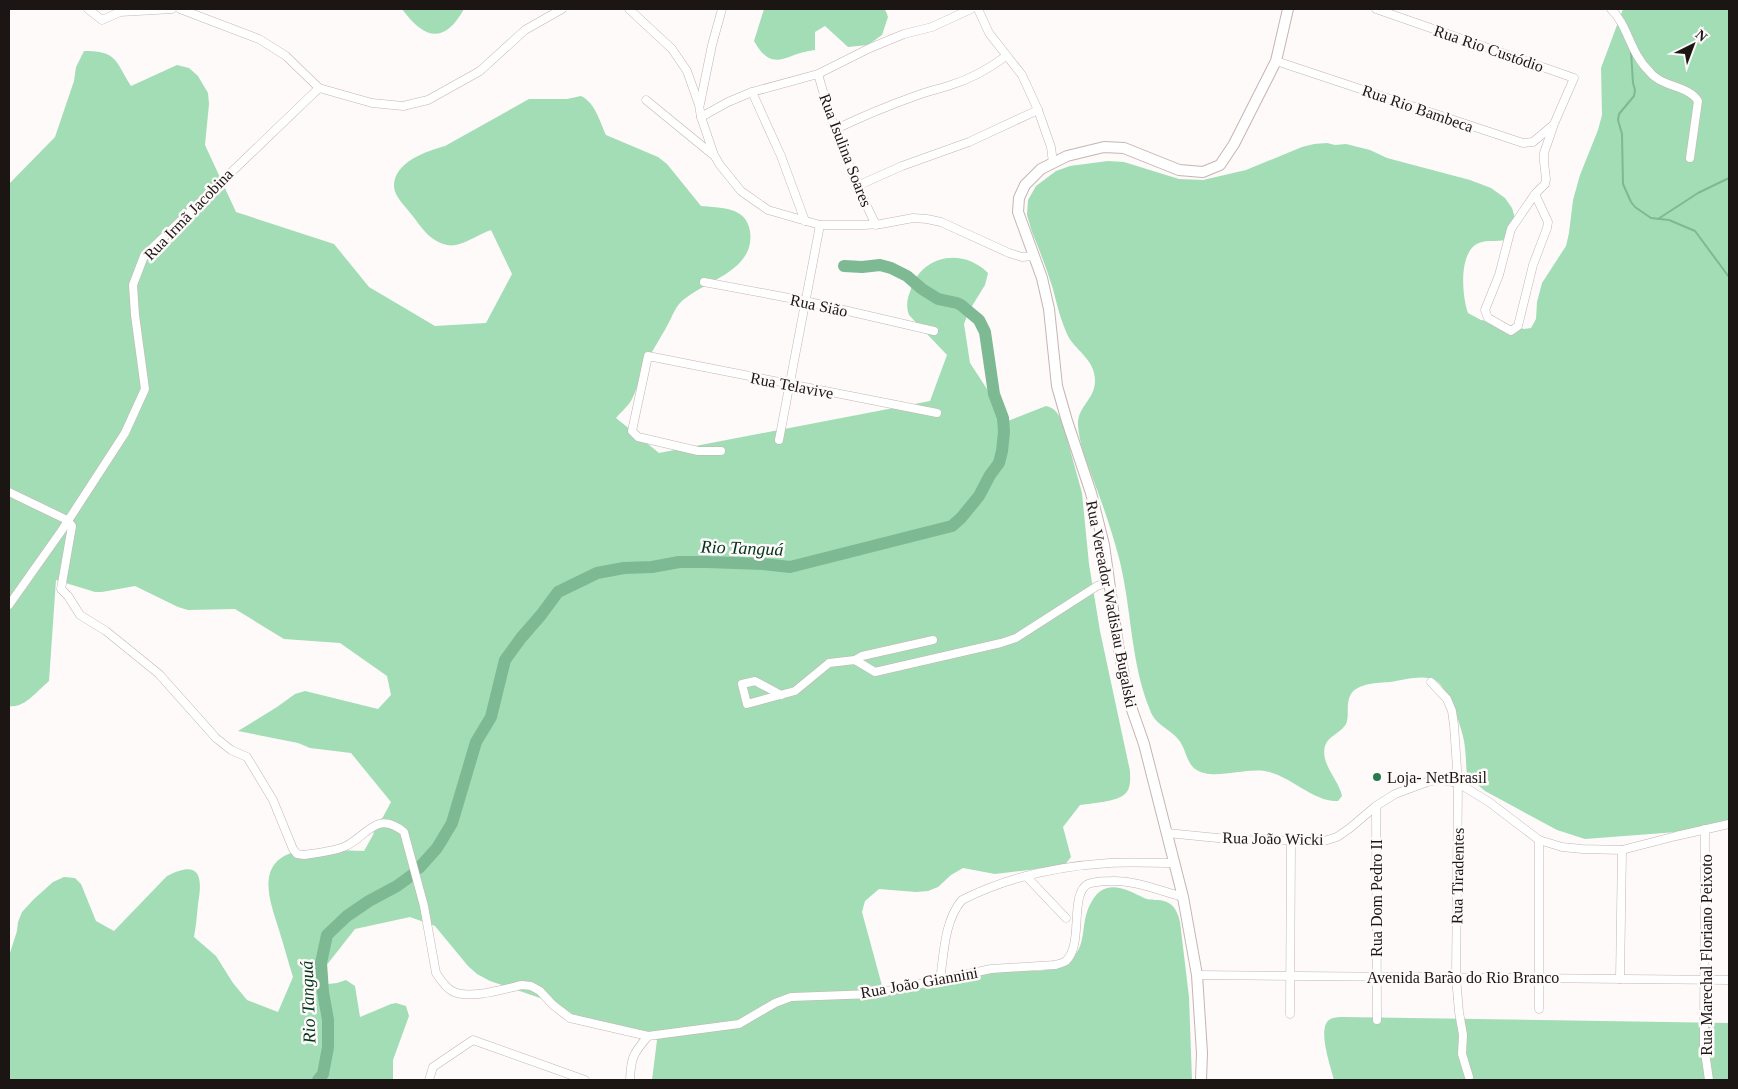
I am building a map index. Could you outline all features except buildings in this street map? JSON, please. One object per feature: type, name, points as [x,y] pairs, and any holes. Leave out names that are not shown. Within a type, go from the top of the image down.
[{"type":"main road","name":"Rua Vereador Wadislau Bugalski","points":[[1201,1080],[1202,1052],[1197,975],[1183,897],[1144,744],[1129,701],[1118,645],[1104,545],[1091,493],[1066,421],[1057,386],[1048,309],[1042,278],[1018,212],[1019,198],[1025,185],[1041,169],[1067,156],[1104,147],[1124,148],[1179,170],[1203,172],[1220,165],[1234,144],[1276,61],[1288,9]]},
{"type":"street","points":[[88,9],[102,20],[120,12],[172,9]]},
{"type":"street","points":[[180,9],[259,39],[286,56],[319,88],[372,103],[403,106],[428,100],[480,71],[525,30],[562,9]]},
{"type":"street","points":[[629,9],[672,49],[687,71],[714,155]]},
{"type":"street","points":[[699,105],[722,9]]},
{"type":"street","points":[[701,117],[728,102],[752,92],[818,74],[870,48],[904,34],[932,27],[971,9]]},
{"type":"street","points":[[978,9],[989,33],[1022,76],[1038,110],[1051,147],[1053,163]]},
{"type":"street","name":"Rua Rio Custódio","points":[[1376,9],[1574,78],[1554,124]]},
{"type":"street","points":[[1611,9],[1647,70],[1658,79],[1692,94],[1698,101],[1690,158]]},
{"type":"street","points":[[836,129],[883,107],[970,77],[1006,56]]},
{"type":"street","name":"Rua Rio Bambeca","points":[[1276,61],[1523,143],[1533,142],[1554,124]]},
{"type":"street","name":"Rua Isulina Soares","points":[[818,74],[829,112],[857,186],[876,225]]},
{"type":"street","name":"Rua Irmã Jacobina","points":[[9,605],[125,433],[145,389],[133,285],[144,256],[319,88]]},
{"type":"street","points":[[752,92],[781,156],[805,221]]},
{"type":"street","points":[[646,100],[714,155],[741,191],[768,210],[820,224],[876,225],[913,218],[927,219],[941,222],[1008,253],[1022,257],[1034,256]]},
{"type":"street","points":[[857,186],[902,166],[969,142],[1038,110]]},
{"type":"street","points":[[1535,194],[1548,222],[1547,228],[1533,265],[1518,326],[1511,330],[1488,318],[1485,310],[1499,275],[1511,229],[1535,194],[1545,184],[1544,153],[1554,124]]},
{"type":"street","points":[[779,440],[820,224]]},
{"type":"street","name":"Rua Sião","points":[[704,282],[805,301],[934,331]]},
{"type":"street","name":"Rua Telavive","points":[[722,451],[698,451],[638,437],[632,430],[648,356],[937,413]]},
{"type":"street","points":[[9,492],[67,520],[72,526],[61,588],[80,615],[106,630],[159,674],[216,738],[231,750],[247,757],[273,800],[293,849],[297,854],[304,855],[346,846],[368,829],[385,822],[396,825],[404,832],[424,906],[436,973],[442,982],[453,991],[466,995],[522,985],[531,986],[540,991],[553,1005],[570,1018],[648,1036],[634,1054],[630,1080]]},
{"type":"street","points":[[855,660],[875,672],[1016,638],[1097,586],[1109,582]]},
{"type":"street","points":[[781,695],[755,681],[742,684],[746,704],[781,695],[795,691],[830,663],[855,660],[862,656],[934,640]]},
{"type":"street","name":"Rua Tiradentes","points":[[1430,682],[1446,699],[1452,711],[1454,725],[1458,783],[1456,976],[1458,1012],[1463,1035],[1462,1054],[1468,1076]]},
{"type":"street","name":"Rua João Wicki","points":[[1168,833],[1238,840],[1324,841],[1338,837],[1376,806],[1396,794],[1430,781],[1442,780],[1458,783],[1489,802],[1539,840],[1562,846],[1582,849],[1622,850],[1729,824]]},
{"type":"street","name":"Rua Dom Pedro II","points":[[1376,806],[1377,1020]]},
{"type":"street","name":"Rua Marechal Floriano Peixoto","points":[[1705,829],[1704,1045],[1709,1080]]},
{"type":"street","points":[[1539,840],[1539,1009]]},
{"type":"street","points":[[1290,1014],[1291,842]]},
{"type":"street","points":[[1620,979],[1622,850]]},
{"type":"street","points":[[940,980],[948,927],[956,907],[962,900],[972,895],[1026,876],[1065,867],[1111,863],[1175,863]]},
{"type":"street","points":[[1026,876],[1066,918]]},
{"type":"street","name":"Rua João Giannini","points":[[648,1036],[739,1024],[775,1003],[791,997],[873,994],[991,969],[1055,965],[1065,962],[1071,954],[1076,932],[1080,894],[1083,888],[1089,884],[1111,881],[1123,882],[1183,897]]},
{"type":"street","name":"Avenida Barão do Rio Branco","points":[[1197,975],[1729,980]]},
{"type":"street","points":[[429,1080],[433,1067],[473,1040],[585,1080]]},
{"type":"green space","points":[[402,9],[464,9],[449,28],[441,33],[434,34],[418,27]]},
{"type":"green space","points":[[764,9],[885,9],[888,17],[882,35],[868,45],[848,47],[825,26],[815,32],[815,50],[774,60],[767,57],[754,41]]},
{"type":"green space","points":[[1623,9],[1729,9],[1729,828],[1585,839],[1557,830],[1485,791],[1467,776],[1464,741],[1453,708],[1440,684],[1430,678],[1413,678],[1369,684],[1354,690],[1351,694],[1348,702],[1346,724],[1327,743],[1324,753],[1327,766],[1342,796],[1338,801],[1321,798],[1269,772],[1202,773],[1192,766],[1178,739],[1152,715],[1143,691],[1119,558],[1080,439],[1079,418],[1094,389],[1094,373],[1090,363],[1068,336],[1063,325],[1051,282],[1027,215],[1028,200],[1036,186],[1056,171],[1070,166],[1108,161],[1124,162],[1179,179],[1203,180],[1246,170],[1314,144],[1346,144],[1370,150],[1387,158],[1470,180],[1491,188],[1505,198],[1512,208],[1515,218],[1506,240],[1478,243],[1470,251],[1464,267],[1464,297],[1468,313],[1481,320],[1524,329],[1531,328],[1536,319],[1537,302],[1542,283],[1566,246],[1573,200],[1602,115],[1601,68]]},
{"type":"green space","points":[[84,51],[95,51],[110,55],[118,64],[131,86],[177,65],[189,68],[198,76],[208,93],[209,104],[205,145],[236,212],[334,244],[369,287],[435,326],[486,323],[512,274],[491,230],[464,243],[452,245],[442,244],[429,235],[403,204],[395,191],[395,178],[399,171],[412,159],[445,146],[529,99],[567,99],[581,96],[586,99],[596,113],[606,135],[658,157],[667,164],[701,206],[724,208],[738,213],[748,223],[750,231],[750,245],[745,256],[736,266],[690,295],[678,305],[647,361],[631,401],[616,418],[659,453],[930,401],[947,355],[909,315],[907,309],[908,300],[915,279],[932,263],[943,259],[955,258],[978,265],[988,273],[985,285],[969,311],[964,324],[970,363],[1008,421],[1046,406],[1055,410],[1063,424],[1082,493],[1089,564],[1100,631],[1130,771],[1130,785],[1125,794],[1120,797],[1080,805],[1063,827],[1071,857],[1064,866],[995,874],[963,868],[951,875],[938,887],[928,891],[879,889],[865,901],[862,912],[884,993],[988,969],[1039,971],[1056,967],[1068,961],[1080,947],[1087,911],[1097,894],[1109,888],[1123,889],[1145,899],[1161,900],[1169,903],[1175,909],[1180,922],[1189,997],[1192,1080],[652,1080],[657,1040],[615,1025],[577,1020],[543,999],[490,981],[477,974],[468,966],[435,926],[410,917],[355,929],[322,971],[328,984],[346,980],[355,986],[360,1017],[391,1004],[396,1003],[406,1006],[409,1016],[393,1060],[393,1080],[9,1080],[9,956],[22,912],[53,882],[64,877],[75,878],[81,884],[96,921],[114,931],[167,876],[186,869],[193,870],[197,873],[200,885],[194,937],[216,956],[233,983],[247,1000],[278,1012],[293,977],[272,909],[268,887],[269,876],[273,867],[280,859],[298,851],[364,851],[373,835],[376,824],[383,817],[391,802],[351,753],[310,748],[298,743],[238,731],[295,694],[305,691],[378,709],[391,695],[387,676],[340,643],[284,639],[235,609],[188,610],[135,586],[95,592],[56,580],[49,681],[25,702],[20,705],[9,706],[9,184],[55,137],[74,81],[76,67]]},
{"type":"green space","points":[[1344,1017],[1729,1023],[1729,1080],[1334,1080],[1324,1031],[1329,1020]]},
{"type":"waterway","points":[[1631,51],[1634,96],[1619,114],[1618,120],[1622,134],[1623,184],[1635,207],[1651,218],[1669,220],[1695,231],[1729,277]]},
{"type":"waterway","points":[[1658,219],[1698,193],[1729,178]]},
{"type":"waterway","name":"Rio Tanguá","points":[[419,868],[437,848],[452,823],[476,742],[491,717],[505,660],[558,592],[597,573],[679,562],[763,564],[790,567],[952,526],[979,496],[999,463],[1004,432],[1003,418],[994,394],[985,332],[979,320],[961,305],[938,299],[922,289],[907,276],[891,268],[880,265],[844,266]]},
{"type":"waterway","name":"Rio Tanguá","points":[[318,1080],[323,1074],[328,1047],[328,1020],[323,992],[321,963],[327,935],[347,916],[412,875]]},
{"type":"place","name":"Loja- NetBrasil","points":[[1377,777]]}]
